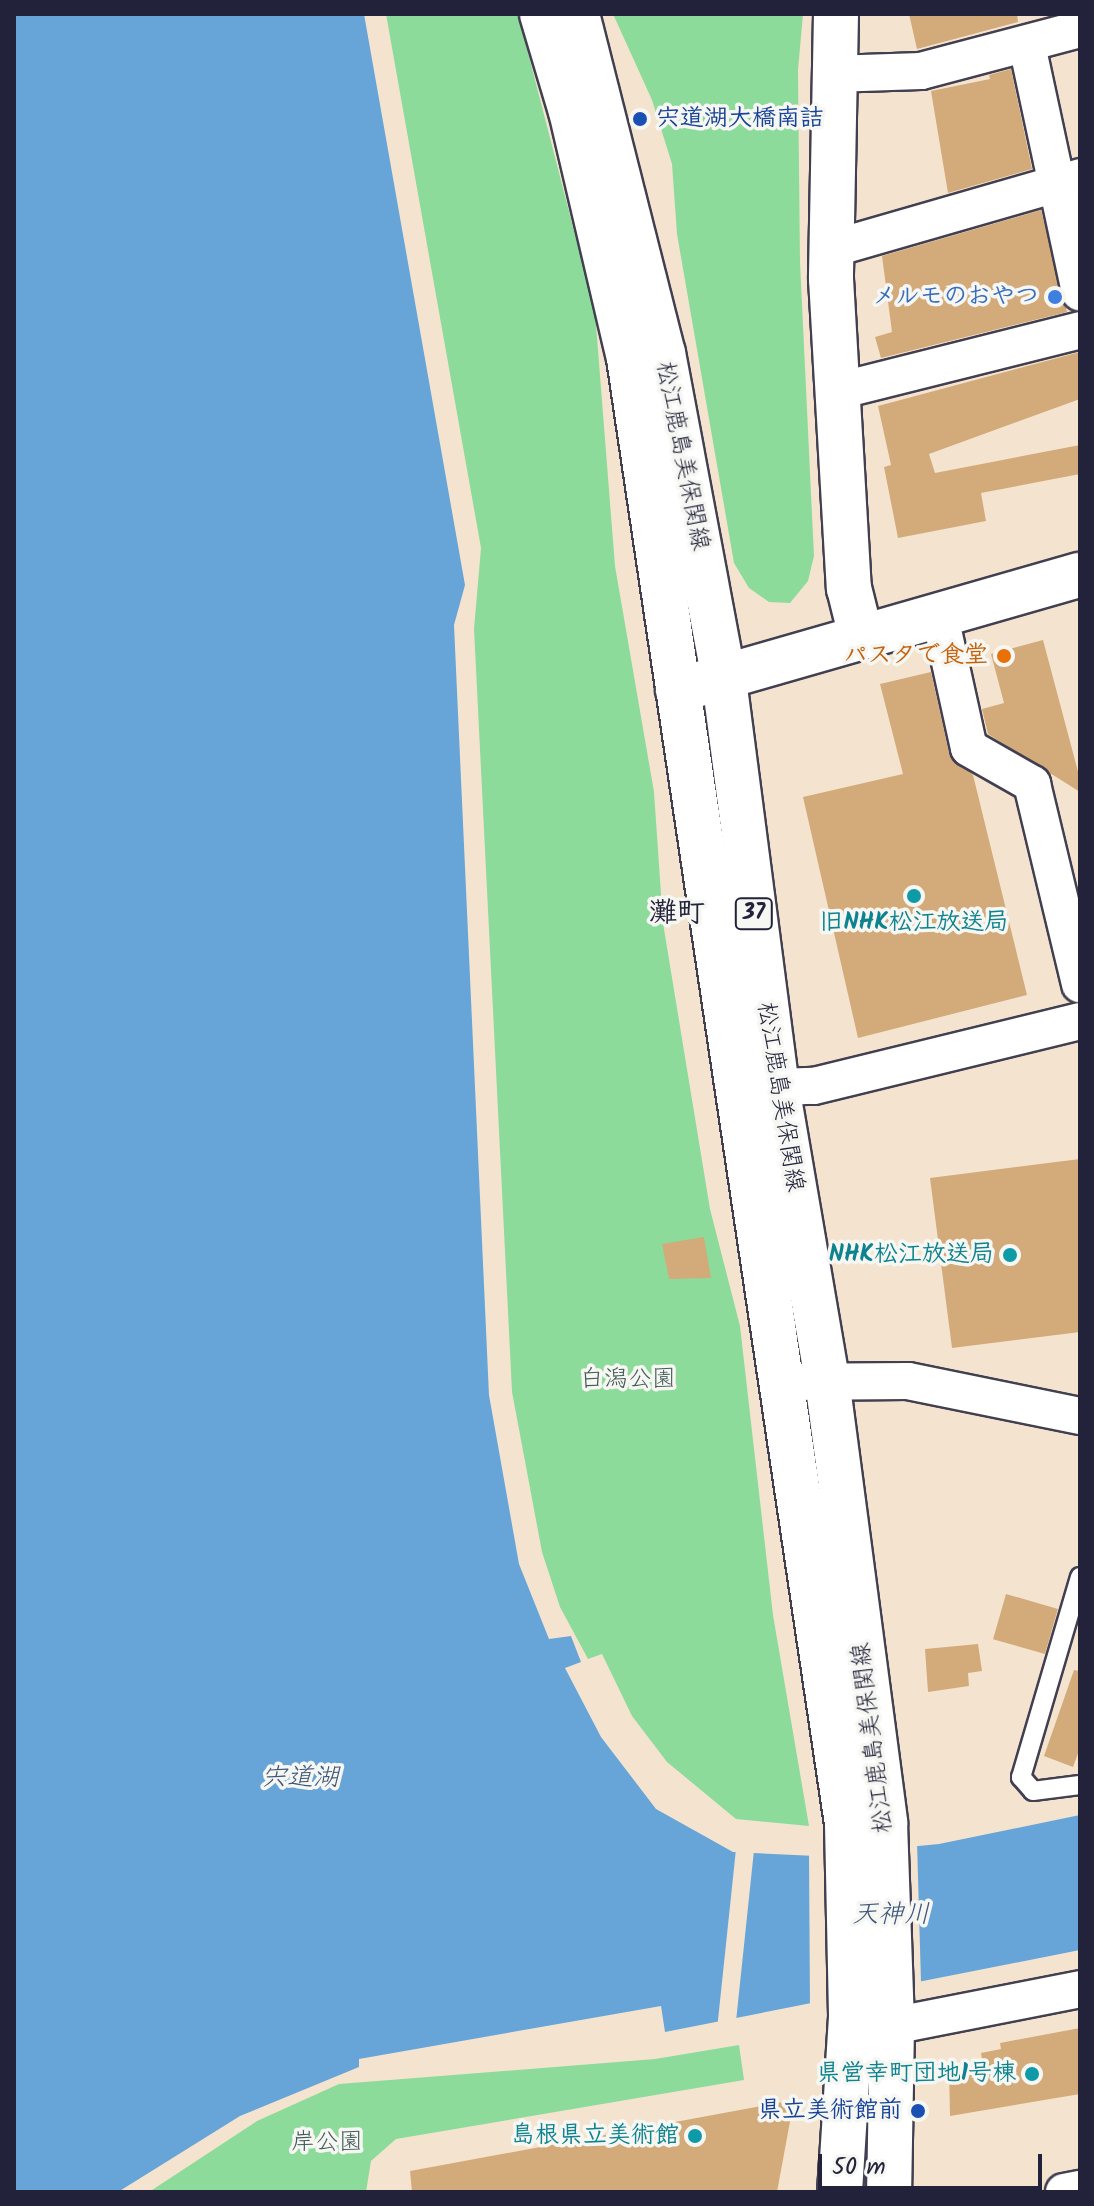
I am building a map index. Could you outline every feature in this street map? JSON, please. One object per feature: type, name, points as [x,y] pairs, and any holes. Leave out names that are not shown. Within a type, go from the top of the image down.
[{"type":"main road","name":"松江鹿島美保関線","points":[[542,14],[571,111],[629,358],[782,1382],[866,1824]]},
{"type":"main road","name":"松江鹿島美保関線","points":[[577,14],[663,353],[724,680],[777,1087],[827,1380],[866,1824],[889,2192]]},
{"type":"main road","points":[[836,14],[832,74],[831,249],[849,588],[861,636]]},
{"type":"main road","points":[[678,690],[724,680],[939,612],[1080,575]]},
{"type":"main road","name":"松江鹿島美保関線","points":[[840,2192],[878,2012]]},
{"type":"street","points":[[832,74],[921,71],[1080,29]]},
{"type":"street","points":[[1027,45],[1068,180],[1080,292]]},
{"type":"street","points":[[831,249],[1068,180]]},
{"type":"street","points":[[838,391],[1080,330]]},
{"type":"street","points":[[939,612],[969,748],[1032,784],[1080,984]]},
{"type":"street","points":[[777,1087],[814,1086],[1080,1021]]},
{"type":"street","points":[[782,1382],[908,1381],[1077,1413]]},
{"type":"street","points":[[878,2012],[1080,1989]]},
{"type":"street","points":[[1064,2192],[1080,2189]]},
{"type":"lane","points":[[1080,1577],[1021,1777],[1033,1791],[1080,1785]]},
{"type":"green space","name":"白潟公園","points":[[386,14],[518,14],[595,312],[615,566],[654,792],[663,923],[710,1209],[740,1326],[773,1615],[809,1826],[736,1819],[667,1762],[632,1716],[602,1654],[588,1659],[560,1607],[542,1552],[512,1392],[474,629],[481,548]]},
{"type":"green space","points":[[613,14],[803,14],[798,70],[800,262],[814,556],[808,581],[790,603],[769,602],[749,588],[734,563],[677,234],[672,164],[652,100]]},
{"type":"green space","name":"岸公園","points":[[739,2045],[744,2080],[396,2139],[371,2161],[366,2192],[149,2192],[257,2121],[339,2084],[655,2059]]},
{"type":"water","name":"宍道湖","points":[[14,14],[364,14],[465,585],[454,625],[489,1395],[519,1564],[549,1639],[571,1636],[581,1662],[565,1668],[601,1737],[656,1809],[733,1852],[816,1856],[939,1844],[1080,1815],[1080,1950],[665,2032],[661,2006],[359,2059],[359,2067],[240,2116],[118,2192],[14,2192]]},
{"type":"pier","points":[[917,1842],[921,1983],[810,2008],[809,1852]]},
{"type":"pier","points":[[736,1849],[754,1851],[736,2024],[718,2022]]},
{"type":"building","points":[[909,14],[1017,14],[1018,22],[917,49]]},
{"type":"building","points":[[1011,69],[1032,169],[948,193],[931,91],[990,79],[989,75]]},
{"type":"building","points":[[1041,210],[1067,312],[881,358],[875,337],[892,332],[882,256]]},
{"type":"building","points":[[1080,352],[1080,399],[929,454],[935,473],[1080,445],[1080,474],[981,493],[986,521],[898,538],[884,467],[891,465],[878,406]]},
{"type":"building","points":[[1043,640],[1080,779],[1080,792],[988,734],[982,709],[1004,703],[991,654]]},
{"type":"building","name":"旧NHK松江放送局","points":[[931,672],[949,753],[973,775],[1027,995],[858,1038],[803,797],[903,774],[880,684]]},
{"type":"building","name":"NHK松江放送局","points":[[1080,1159],[1080,1332],[952,1348],[930,1178]]},
{"type":"building","points":[[704,1237],[711,1278],[669,1279],[662,1244]]},
{"type":"building","points":[[1006,1594],[1058,1609],[1045,1654],[993,1639]]},
{"type":"building","points":[[978,1644],[982,1671],[968,1673],[969,1686],[928,1692],[925,1649]]},
{"type":"building","points":[[1074,1670],[1080,1671],[1080,1748],[1073,1767],[1044,1756]]},
{"type":"building","name":"県営幸町団地1号棟","points":[[1080,2028],[1080,2094],[950,2116],[949,2067],[982,2060],[981,2053],[1001,2049],[1000,2043]]},
{"type":"building","name":"島根県立美術館","points":[[794,2100],[777,2192],[412,2192],[410,2171]]},
{"type":"place","name":"宍道湖大橋南詰","points":[[640,119]]},
{"type":"place","name":"メルモのおやつ","points":[[1055,297]]},
{"type":"place","name":"パスタで食堂","points":[[1004,656]]},
{"type":"place","name":"旧NHK松江放送局","points":[[914,896]]},
{"type":"place","name":"NHK松江放送局","points":[[1010,1255]]},
{"type":"place","name":"県営幸町団地1号棟","points":[[1032,2074]]},
{"type":"place","name":"県立美術館前","points":[[918,2111]]},
{"type":"place","name":"島根県立美術館","points":[[695,2136]]},
{"type":"district","name":"灘町","points":[[677,914]]},
{"type":"water label","name":"天神川","points":[[891,1916]]}]
